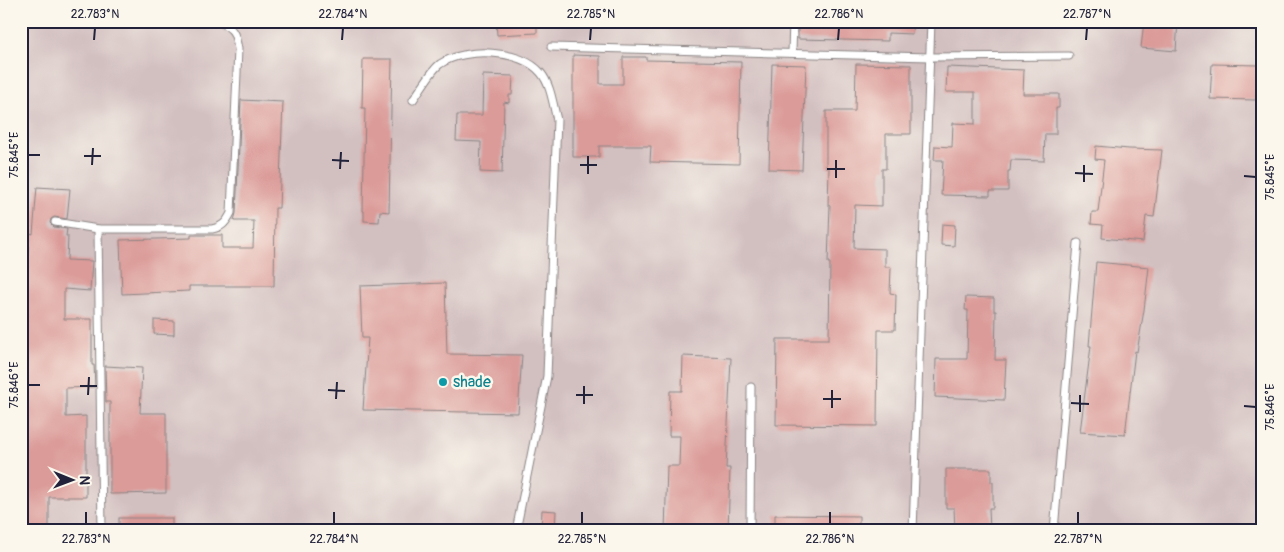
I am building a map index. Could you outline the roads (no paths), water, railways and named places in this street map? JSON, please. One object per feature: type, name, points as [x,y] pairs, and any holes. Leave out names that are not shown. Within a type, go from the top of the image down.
[{"type":"lane","points":[[55,222],[98,230],[212,229],[220,227],[227,222],[231,213],[238,49],[236,34],[230,27],[218,21]]},
{"type":"lane","points":[[792,52],[793,21]]},
{"type":"lane","points":[[913,531],[931,21]]},
{"type":"lane","points":[[551,46],[930,57],[1069,56]]},
{"type":"lane","points":[[413,100],[440,64],[460,56],[484,52],[505,54],[524,60],[540,72],[550,92],[557,120],[547,376],[516,531]]},
{"type":"lane","points":[[98,230],[102,531]]},
{"type":"lane","points":[[1054,531],[1078,243]]},
{"type":"lane","points":[[750,387],[750,531]]},
{"type":"place","name":"shade","points":[[443,382]]}]
